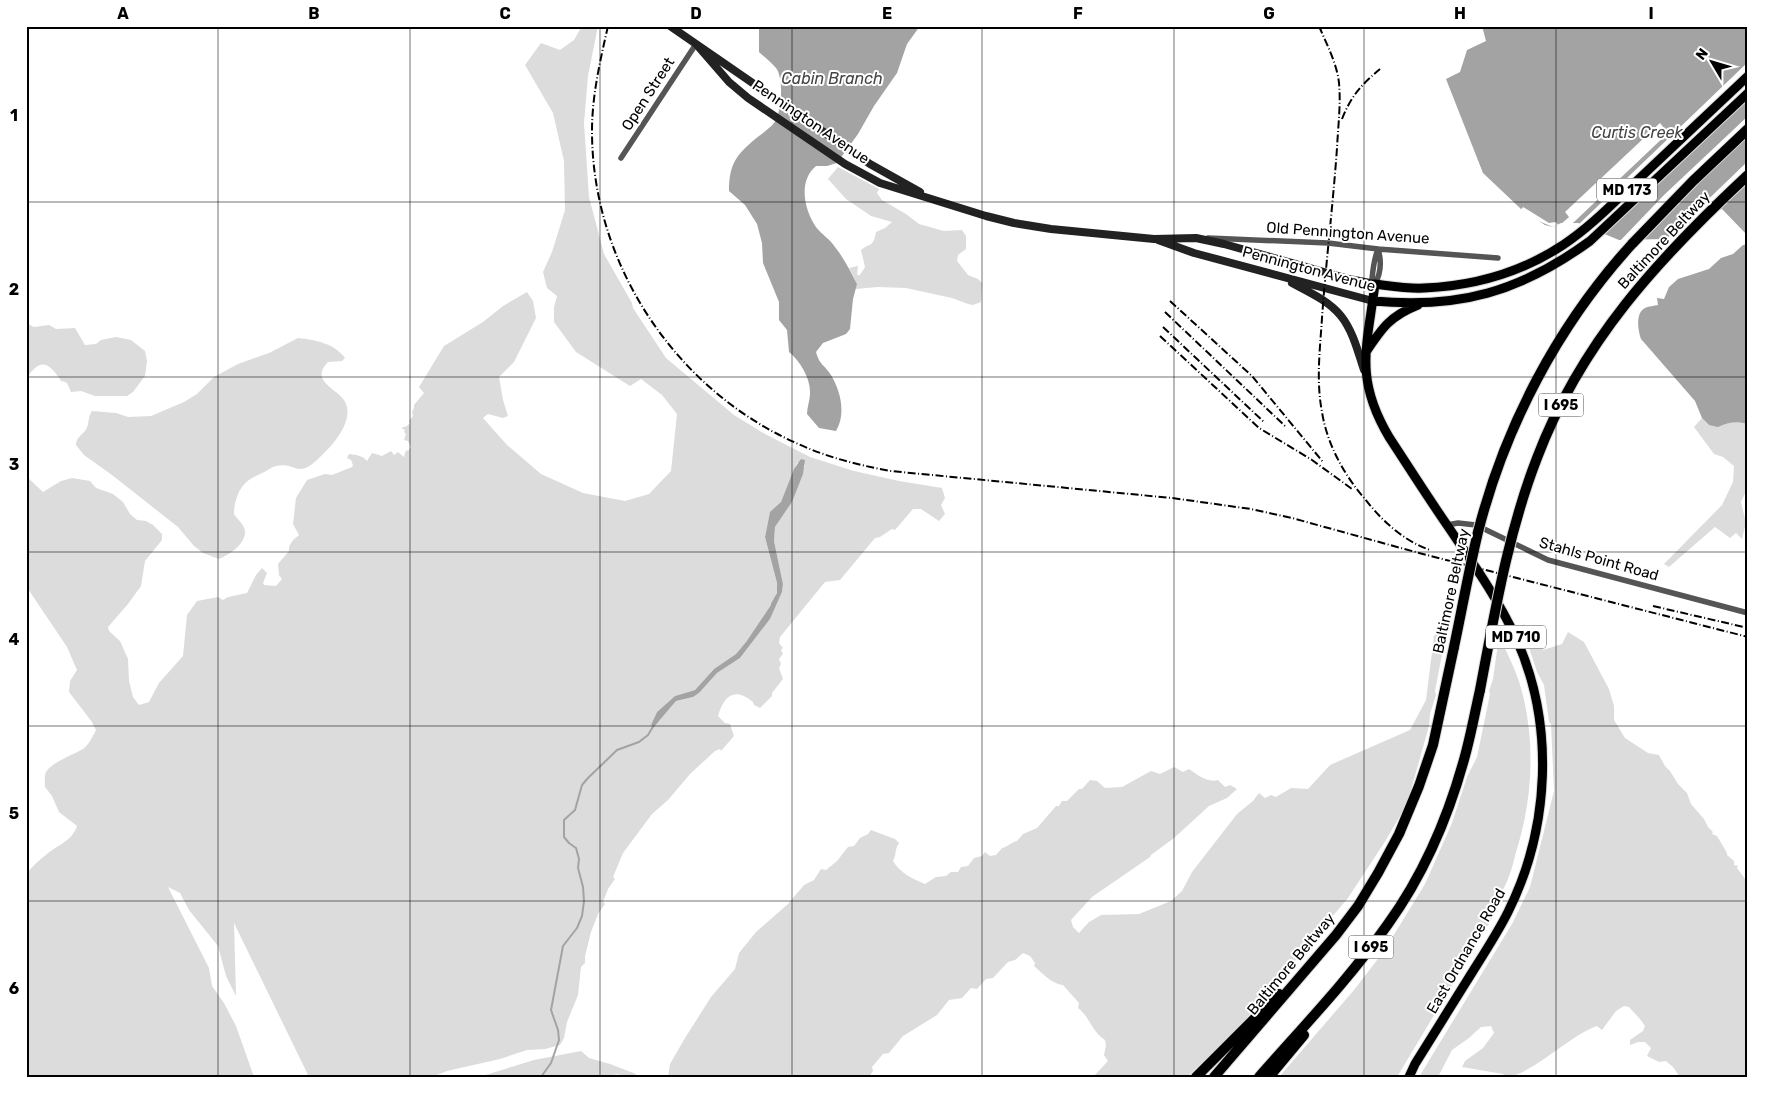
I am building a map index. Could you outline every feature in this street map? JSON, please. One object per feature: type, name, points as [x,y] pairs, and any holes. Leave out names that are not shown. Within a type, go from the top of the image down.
[{"type":"highway","name":"Baltimore Beltway","points":[[1214,1077],[1312,965],[1358,906],[1399,834],[1419,786],[1433,745],[1478,532],[1492,486],[1519,416],[1542,369],[1578,311],[1615,263],[1679,195],[1748,129]]},
{"type":"highway","name":"Baltimore Beltway","points":[[1258,1077],[1347,977],[1389,922],[1411,888],[1434,844],[1453,796],[1466,755],[1500,586],[1513,533],[1537,458],[1553,420],[1571,385],[1606,329],[1642,282],[1678,242],[1748,175]]},
{"type":"highway","points":[[1196,1077],[1309,962],[1358,906]]},
{"type":"highway","points":[[1269,1077],[1343,986],[1389,922]]},
{"type":"main road","name":"Pennington Avenue","points":[[670,26],[870,164],[928,197]]},
{"type":"main road","name":"Pennington Avenue","points":[[696,44],[729,82],[767,111],[845,164],[880,183],[1014,223],[1051,229],[1154,238],[1196,238],[1232,246],[1341,277],[1422,288],[1447,286],[1489,278],[1545,256],[1563,245],[1582,231],[1748,76]]},
{"type":"main road","name":"Pennington Avenue","points":[[1154,238],[1194,253],[1347,296],[1372,301],[1422,303],[1472,298],[1508,287],[1551,266],[1590,241],[1748,93]]},
{"type":"main road","points":[[1277,275],[1312,293],[1340,315],[1348,328],[1366,373]]},
{"type":"main road","name":"East Ordnance Road","points":[[1375,283],[1365,355],[1368,392],[1376,415],[1496,599],[1517,640],[1536,698],[1541,733],[1543,769],[1541,803],[1524,877],[1508,913],[1415,1064],[1409,1077]]},
{"type":"main road","points":[[1365,355],[1378,334],[1394,316],[1422,303]]},
{"type":"street","name":"Open Street","points":[[621,158],[696,44]]},
{"type":"street","name":"Old Pennington Avenue","points":[[1196,238],[1319,242],[1378,249],[1498,258]]},
{"type":"street","name":"East Ordnance Road","points":[[1375,283],[1378,280],[1380,270],[1381,258],[1378,249]]},
{"type":"street","name":"Stahls Point Road","points":[[1447,525],[1458,523],[1476,525],[1548,560],[1748,613]]},
{"type":"shaded area","points":[[582,26],[598,26],[588,76],[584,123],[589,197],[604,254],[633,308],[666,358],[734,415],[765,434],[810,457],[854,471],[942,488],[945,498],[941,505],[945,514],[939,521],[921,509],[913,509],[895,530],[892,529],[875,538],[840,580],[825,582],[780,637],[779,643],[783,648],[781,650],[783,654],[779,659],[781,664],[779,668],[783,679],[772,693],[772,696],[760,708],[754,705],[747,697],[736,694],[727,698],[723,703],[718,716],[725,723],[730,724],[734,736],[721,751],[720,749],[715,751],[690,774],[668,800],[652,814],[623,853],[613,877],[615,879],[608,889],[603,902],[605,904],[598,914],[591,932],[585,963],[581,967],[578,995],[560,1045],[545,1049],[527,1050],[500,1059],[447,1071],[432,1077],[309,1077],[234,923],[236,996],[226,976],[218,946],[189,910],[180,893],[168,887],[209,968],[212,986],[224,1003],[236,1026],[254,1077],[26,1077],[26,874],[41,859],[69,839],[77,826],[59,812],[52,796],[45,787],[45,775],[53,765],[85,748],[96,730],[69,692],[70,681],[77,670],[67,647],[26,586],[26,476],[43,492],[61,481],[72,478],[90,481],[96,488],[113,494],[123,502],[130,514],[137,520],[146,521],[162,534],[162,540],[145,561],[141,586],[108,627],[109,631],[120,641],[128,659],[129,681],[133,697],[139,705],[149,702],[159,683],[183,656],[187,615],[197,601],[218,597],[223,600],[247,593],[256,575],[262,568],[267,573],[264,585],[276,586],[282,579],[279,575],[278,564],[289,551],[289,546],[299,535],[293,524],[296,498],[307,480],[325,474],[332,475],[352,467],[351,460],[347,458],[349,454],[361,456],[367,461],[372,453],[382,456],[391,451],[394,455],[398,452],[404,457],[406,450],[408,451],[411,447],[408,441],[404,440],[405,430],[401,428],[410,423],[414,405],[424,393],[419,387],[444,346],[527,292],[533,301],[536,318],[514,362],[499,377],[508,416],[503,418],[488,414],[483,418],[507,445],[541,474],[583,493],[625,501],[649,494],[671,471],[677,414],[662,395],[641,379],[630,386],[576,352],[554,322],[554,307],[557,296],[547,288],[543,272],[552,252],[565,210],[564,161],[553,113],[525,65],[541,43],[560,50],[574,40]],"holes":[[[797,463],[805,465],[792,502],[775,527],[774,541],[783,584],[782,592],[770,619],[740,658],[717,673],[699,693],[693,697],[676,701],[654,727],[651,725],[657,712],[675,696],[695,690],[714,669],[736,654],[775,599],[777,583],[765,537],[770,513],[781,502]]]},
{"type":"shaded area","points":[[838,167],[879,189],[877,193],[882,200],[919,224],[944,231],[962,230],[966,236],[966,249],[958,255],[957,261],[968,275],[982,283],[981,302],[973,305],[952,298],[906,288],[878,287],[855,289],[857,284],[849,268],[858,266],[857,275],[860,275],[865,267],[861,250],[873,243],[876,232],[892,222],[871,216],[846,199],[828,179]]},
{"type":"shaded area","points":[[26,323],[34,327],[49,325],[56,329],[75,328],[85,345],[96,344],[101,340],[116,337],[131,340],[145,351],[147,361],[145,376],[133,392],[127,396],[95,396],[81,391],[71,392],[67,383],[62,382],[53,370],[45,365],[36,367],[26,379]]},
{"type":"shaded area","points":[[298,338],[317,341],[330,346],[345,358],[342,361],[328,362],[323,369],[322,375],[324,381],[346,404],[347,418],[341,433],[331,446],[307,467],[297,469],[283,465],[276,466],[247,481],[236,499],[234,514],[243,526],[245,536],[240,545],[219,559],[203,553],[194,546],[178,527],[84,455],[76,445],[78,439],[87,428],[92,411],[116,413],[128,417],[151,416],[184,402],[197,394],[214,377],[238,364],[269,353]]},
{"type":"shaded area","points":[[1748,388],[1748,487],[1741,502],[1746,523],[1742,539],[1736,533],[1730,538],[1715,527],[1669,567],[1664,564],[1722,505],[1733,482],[1734,466],[1723,457],[1714,454],[1694,427],[1702,418],[1709,425]]},
{"type":"shaded area","points":[[1524,624],[1543,650],[1562,644],[1568,632],[1584,642],[1609,689],[1614,706],[1614,720],[1625,738],[1648,753],[1659,755],[1678,784],[1687,793],[1691,804],[1704,819],[1713,832],[1712,834],[1717,836],[1727,855],[1734,861],[1734,865],[1738,866],[1737,868],[1748,883],[1748,1077],[1680,1077],[1666,1061],[1659,1062],[1647,1056],[1651,1048],[1645,1042],[1630,1045],[1630,1040],[1643,1031],[1645,1026],[1629,1007],[1624,1006],[1616,1011],[1602,1030],[1597,1026],[1586,1031],[1527,1070],[1516,1075],[1506,1077],[1503,1074],[1462,1067],[1465,1061],[1483,1048],[1494,1033],[1491,1026],[1481,1027],[1452,1050],[1438,1077],[1419,1077],[1512,924],[1530,887],[1554,791],[1551,724],[1549,722],[1544,685],[1537,672],[1522,626]]},
{"type":"shaded area","points":[[1447,628],[1429,726],[1407,804],[1348,898],[1240,1026],[1187,1077],[1093,1077],[1108,1061],[1104,1055],[1105,1040],[1097,1033],[1078,1008],[1079,1003],[1063,985],[1047,978],[1034,966],[1035,963],[1030,956],[1023,953],[1015,960],[1008,962],[993,978],[986,979],[977,989],[971,988],[962,998],[949,1000],[937,1015],[903,1036],[889,1053],[883,1054],[872,1067],[873,1071],[869,1077],[668,1077],[670,1064],[685,1038],[711,997],[735,969],[739,953],[756,932],[788,904],[804,885],[814,880],[821,869],[826,870],[837,861],[848,847],[854,846],[860,838],[871,830],[895,839],[899,843],[893,861],[911,878],[925,884],[936,877],[946,876],[951,872],[958,872],[961,867],[968,866],[974,858],[982,856],[985,852],[990,856],[996,855],[1002,848],[1017,841],[1023,834],[1037,828],[1056,806],[1059,806],[1062,801],[1067,801],[1090,780],[1097,781],[1105,788],[1122,787],[1151,771],[1160,774],[1174,767],[1183,772],[1189,769],[1206,779],[1218,780],[1225,787],[1230,785],[1237,789],[1227,798],[1209,806],[1150,857],[1092,897],[1071,920],[1073,927],[1079,933],[1089,922],[1101,915],[1139,914],[1171,901],[1182,891],[1192,872],[1237,814],[1253,801],[1259,793],[1265,798],[1271,795],[1276,797],[1291,788],[1308,789],[1330,765],[1410,730],[1426,700],[1434,636],[1438,629]]},
{"type":"shaded area","points":[[1499,636],[1514,668],[1526,707],[1529,726],[1530,765],[1524,823],[1508,879],[1499,898],[1497,910],[1397,1077],[1279,1077],[1354,990],[1384,951],[1425,884],[1452,823],[1467,777],[1477,757],[1490,694],[1489,691],[1493,679]]},
{"type":"shaded area","points":[[581,1051],[589,1058],[636,1074],[633,1077],[615,1074],[617,1077],[479,1077],[534,1060]]},
{"type":"water","name":"Cabin Branch","points":[[759,26],[920,26],[907,44],[897,73],[874,106],[858,134],[837,163],[827,166],[816,166],[810,172],[805,187],[806,204],[812,220],[818,230],[831,241],[857,284],[853,299],[850,329],[846,334],[823,343],[816,352],[821,363],[831,375],[840,396],[841,417],[836,431],[819,428],[807,414],[810,394],[809,382],[801,365],[789,352],[787,330],[779,320],[779,302],[763,263],[762,243],[757,224],[745,205],[729,191],[729,181],[736,159],[745,148],[774,123],[779,112],[781,87],[779,73],[759,52]]},
{"type":"water","name":"Curtis Creek","points":[[1482,26],[1748,26],[1748,236],[1722,209],[1664,239],[1619,240],[1578,223],[1561,223],[1553,227],[1545,225],[1521,209],[1483,173],[1446,79],[1460,72],[1467,50],[1486,41]]},
{"type":"water","points":[[1748,244],[1748,424],[1733,422],[1718,427],[1709,425],[1702,418],[1695,401],[1641,339],[1638,327],[1639,318],[1642,310],[1658,305],[1657,298],[1664,299],[1669,287],[1678,279],[1709,269],[1721,258],[1733,254],[1743,245]]},
{"type":"water","points":[[801,459],[805,460],[803,474],[792,502],[775,527],[774,541],[783,584],[782,592],[770,619],[740,658],[717,673],[699,693],[693,697],[676,701],[654,727],[651,725],[657,712],[675,696],[695,690],[714,669],[736,654],[775,599],[777,583],[765,537],[770,512],[781,502],[794,469]]},
{"type":"pier","points":[[1748,62],[1748,98],[1602,235],[1577,226]]},
{"type":"pier","points":[[1748,116],[1748,134],[1638,242],[1619,242],[1664,195]]},
{"type":"pier","points":[[1660,123],[1668,133],[1574,222],[1568,226],[1560,225],[1569,217],[1565,212]]},
{"type":"pier","points":[[1748,161],[1748,182],[1691,229],[1664,242]]},
{"type":"pier","points":[[1523,207],[1549,223],[1556,222],[1558,225],[1553,227],[1529,217],[1520,211]]},
{"type":"waterway","name":"Cabin Branch","points":[[772,604],[777,595]]},
{"type":"waterway","name":"Cabin Branch","points":[[541,1077],[551,1063],[559,1040],[558,1030],[551,1010],[563,946],[577,928],[582,916],[584,901],[583,887],[578,868],[579,859],[576,848],[564,837],[564,820],[575,810],[582,785],[588,778],[617,750],[639,742],[648,735],[654,725]]},
{"type":"railway","points":[[608,26],[599,65],[592,118],[596,180],[607,228],[625,274],[649,317],[678,356],[713,390],[752,420],[796,443],[842,460],[866,466],[890,471],[1172,498],[1251,509],[1292,518],[1419,553],[1748,637]]},
{"type":"railway","points":[[1319,26],[1336,69],[1340,99],[1320,353],[1319,389],[1324,424],[1332,447],[1343,469],[1357,490],[1386,522],[1402,536],[1430,550]]},
{"type":"railway","points":[[1342,119],[1357,91],[1380,69]]},
{"type":"railway","points":[[1170,301],[1252,376],[1323,462]]},
{"type":"railway","points":[[1165,312],[1285,426]]},
{"type":"railway","points":[[1163,327],[1265,423]]},
{"type":"railway","points":[[1160,336],[1259,428],[1312,460],[1352,489]]},
{"type":"railway","points":[[1653,606],[1748,628]]}]
